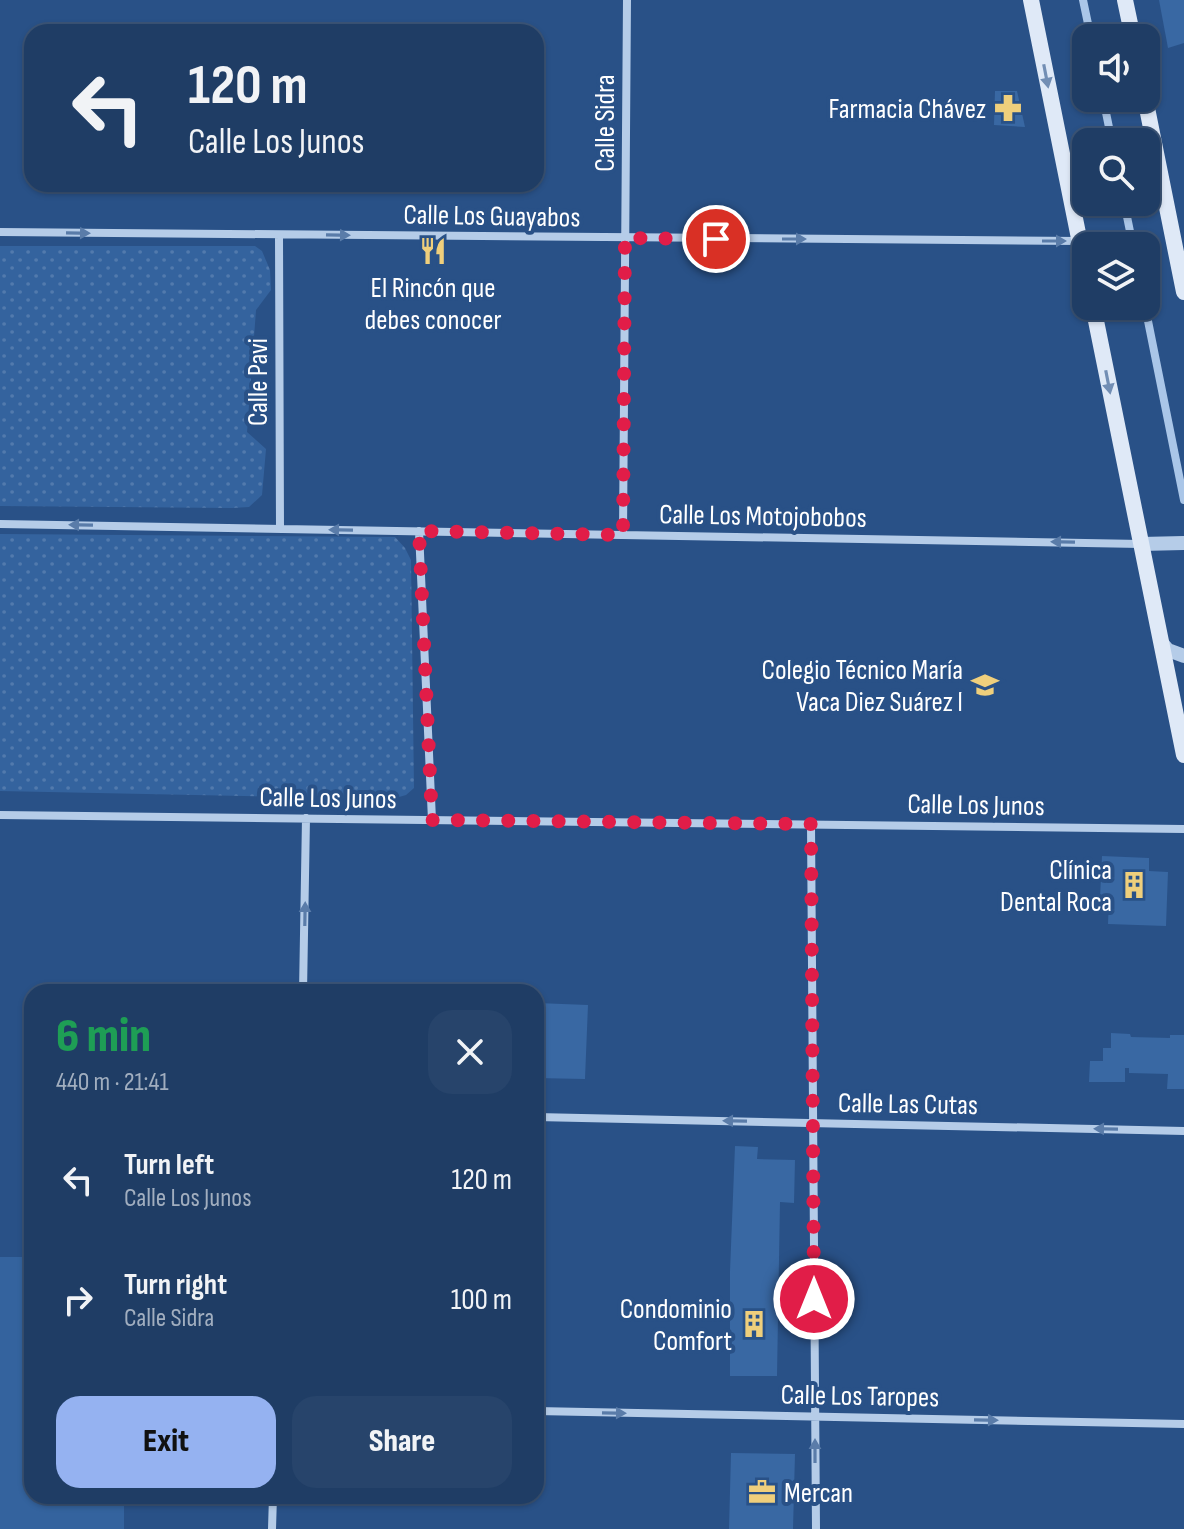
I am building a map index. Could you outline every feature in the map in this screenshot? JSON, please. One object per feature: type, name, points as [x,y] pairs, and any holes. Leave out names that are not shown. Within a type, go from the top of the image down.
[{"type":"main road","points":[[1031,0],[1078,232]]},
{"type":"main road","points":[[1125,0],[1130,24]]},
{"type":"main road","points":[[1148,112],[1178,232],[1184,292]]},
{"type":"main road","points":[[1096,320],[1184,755]]},
{"type":"street","name":"Calle Sidra","points":[[623,535],[627,0]]},
{"type":"street","name":"Calle Los Guayabos","points":[[0,232],[1072,241]]},
{"type":"street","name":"Calle Pavi","points":[[279,235],[280,529]]},
{"type":"street","name":"Calle Los Motojobobos","points":[[0,524],[1141,544]]},
{"type":"street","points":[[419,531],[432,820]]},
{"type":"street","points":[[1141,544],[1184,543]]},
{"type":"street","points":[[1161,642],[1168,650],[1184,656]]},
{"type":"street","name":"Calle Los Junos","points":[[0,815],[1184,829]]},
{"type":"street","points":[[303,984],[306,818]]},
{"type":"street","points":[[811,824],[816,1529]]},
{"type":"street","name":"Calle Las Cutas","points":[[544,1117],[1184,1131]]},
{"type":"street","name":"Calle Los Taropes","points":[[544,1411],[1184,1424]]},
{"type":"street","points":[[272,1529],[273,1504]]},
{"type":"shaded area","points":[[0,246],[255,246],[262,251],[270,270],[271,290],[256,310],[247,432],[266,449],[262,495],[249,507],[232,508],[0,506]]},
{"type":"shaded area","points":[[0,534],[395,537],[411,560],[414,788],[406,795],[392,799],[0,791]]},
{"type":"shaded area","points":[[0,1257],[24,1257],[24,1504],[124,1504],[124,1529],[0,1529]]},
{"type":"building","points":[[1159,0],[1184,0],[1184,43],[1168,48]]},
{"type":"building","name":"Farmacia Chávez","points":[[995,91],[1017,91],[1025,127],[994,125]]},
{"type":"building","name":"Clínica Dental Roca","points":[[1102,856],[1149,858],[1149,871],[1168,872],[1166,926],[1108,924],[1109,898],[1100,898]]},
{"type":"building","points":[[544,1003],[588,1005],[585,1079],[544,1078]]},
{"type":"building","points":[[1111,1033],[1130,1034],[1131,1037],[1170,1038],[1170,1035],[1184,1035],[1184,1089],[1167,1089],[1168,1074],[1129,1073],[1129,1068],[1125,1068],[1125,1082],[1089,1082],[1090,1061],[1103,1061],[1103,1048],[1111,1048]]},
{"type":"building","points":[[735,1146],[758,1147],[757,1159],[795,1160],[794,1203],[780,1202],[777,1376],[730,1376]]},
{"type":"building","name":"Mercan","points":[[731,1453],[795,1454],[793,1529],[729,1529]]},
{"type":"waterway","points":[[1083,0],[1088,24]]},
{"type":"waterway","points":[[1106,112],[1109,128]]},
{"type":"waterway","points":[[1127,216],[1130,232]]},
{"type":"waterway","points":[[1148,320],[1184,500]]},
{"type":"place","name":"Farmacia Chávez","points":[[1008,108]]},
{"type":"place","name":"El Rincón que debes conocer","points":[[433,251]]},
{"type":"place","name":"Colegio Técnico María Vaca Diez Suárez I","points":[[985,685]]},
{"type":"place","name":"Clínica Dental Roca","points":[[1134,885]]},
{"type":"place","name":"Condominio Comfort","points":[[754,1324]]},
{"type":"place","name":"Mercan","points":[[762,1492]]},
{"type":"route","points":[[716,239],[625,238],[623,535],[419,531],[432,820],[811,824],[814,1299]]}]
